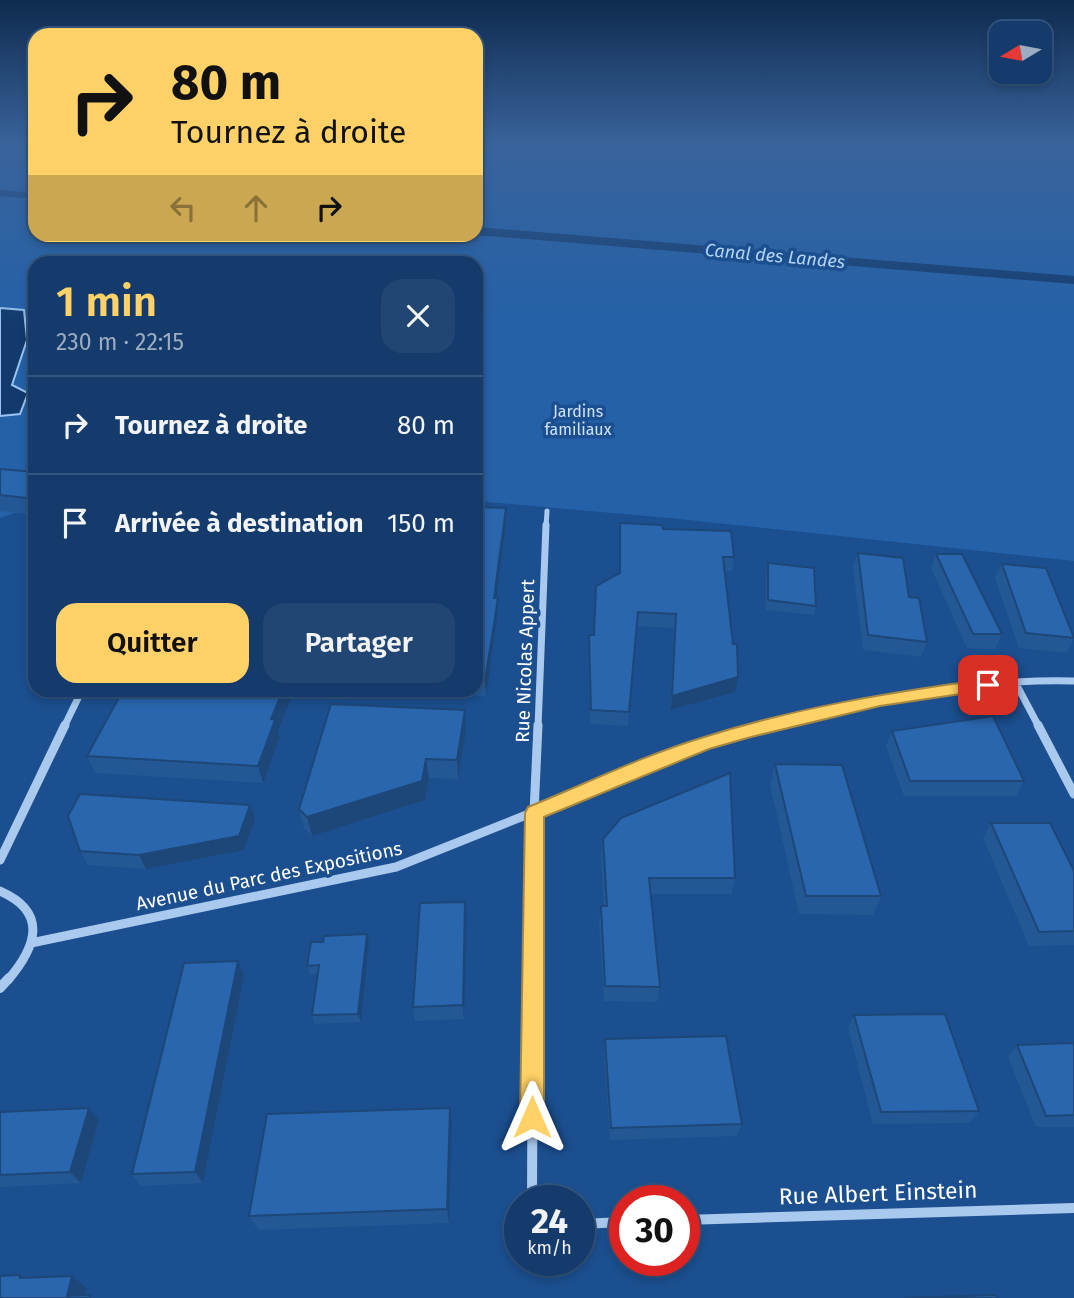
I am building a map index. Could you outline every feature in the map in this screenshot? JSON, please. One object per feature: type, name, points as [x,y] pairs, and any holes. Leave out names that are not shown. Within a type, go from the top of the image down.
[{"type":"street","name":"Rue Nicolas Appert","points":[[534,813],[547,511]]},
{"type":"street","name":"Avenue du Parc des Expositions","points":[[31,943],[397,867],[704,744],[751,730],[880,700],[1015,682],[1074,681]]},
{"type":"street","points":[[1015,682],[1074,794]]},
{"type":"street","points":[[0,860],[79,697]]},
{"type":"street","points":[[531,1185],[534,813]]},
{"type":"street","points":[[0,891],[24,902],[31,914],[33,927],[31,943],[14,974],[0,988]]},
{"type":"street","name":"Rue Albert Einstein","points":[[700,1220],[1074,1208]]},
{"type":"green space","name":"Jardins familiaux","points":[[0,205],[28,205],[28,242],[483,242],[483,205],[1074,205],[1074,561],[669,518],[483,502],[483,256],[28,256],[28,508],[0,518],[0,416],[20,414],[11,386],[27,340],[9,308],[0,308]]},
{"type":"shaded area","points":[[0,308],[24,310],[27,340],[12,385],[28,393],[20,414],[0,416]]},
{"type":"building","points":[[0,469],[28,471],[28,498],[0,495]]},
{"type":"building","points":[[483,507],[506,508],[494,598],[498,598],[485,681]]},
{"type":"building","points":[[620,523],[662,525],[663,529],[731,531],[734,557],[723,557],[733,644],[737,644],[738,677],[672,696],[676,614],[638,612],[629,712],[591,710],[589,635],[594,635],[596,586],[620,573]]},
{"type":"building","points":[[858,553],[903,558],[909,597],[919,598],[927,642],[868,635]]},
{"type":"building","points":[[936,554],[962,554],[1002,634],[973,634]]},
{"type":"building","points":[[768,563],[814,568],[816,606],[768,600]]},
{"type":"building","points":[[1002,564],[1046,568],[1074,638],[1026,633]]},
{"type":"building","points":[[119,697],[280,697],[271,719],[275,720],[258,766],[87,756]]},
{"type":"building","points":[[331,704],[465,710],[457,760],[426,759],[422,781],[307,817],[299,809]]},
{"type":"building","points":[[993,716],[1024,781],[910,781],[892,731]]},
{"type":"building","points":[[775,764],[842,765],[881,896],[806,896]]},
{"type":"building","points":[[730,773],[735,878],[649,878],[660,987],[605,986],[601,906],[607,906],[603,839],[621,818]]},
{"type":"building","points":[[80,794],[250,805],[239,836],[139,855],[80,851],[68,816]]},
{"type":"building","points":[[991,823],[1050,823],[1074,871],[1074,931],[1039,932]]},
{"type":"building","points":[[465,902],[463,1005],[413,1007],[420,903]]},
{"type":"building","points":[[367,934],[358,1014],[312,1015],[319,965],[307,966],[311,942],[323,942],[324,936]]},
{"type":"building","points":[[238,961],[195,1172],[132,1174],[184,963]]},
{"type":"building","points":[[945,1014],[979,1111],[881,1112],[854,1015]]},
{"type":"building","points":[[726,1036],[742,1124],[611,1128],[605,1039]]},
{"type":"building","points":[[1074,1043],[1074,1115],[1046,1116],[1017,1045]]},
{"type":"building","points":[[89,1108],[70,1172],[0,1175],[0,1112]]},
{"type":"building","points":[[450,1108],[447,1209],[249,1216],[267,1114]]},
{"type":"building","points":[[20,1275],[20,1278],[72,1276],[67,1296],[90,1295],[90,1298],[0,1298],[0,1276]]},
{"type":"building","points":[[996,1295],[997,1298],[904,1298]]},
{"type":"waterway","name":"Canal des Landes","points":[[483,232],[1074,280]]},
{"type":"route","points":[[532,1117],[534,813],[704,744],[751,730],[880,700],[988,685]]}]
